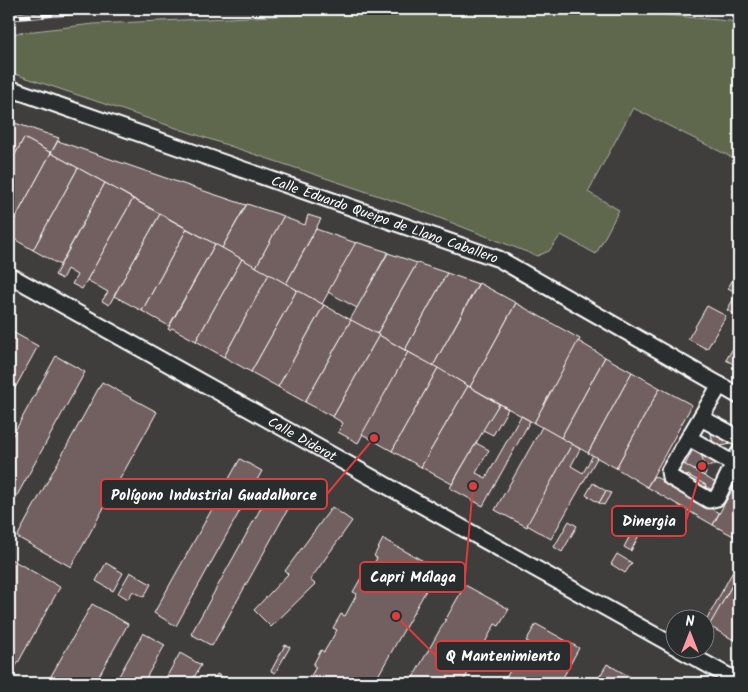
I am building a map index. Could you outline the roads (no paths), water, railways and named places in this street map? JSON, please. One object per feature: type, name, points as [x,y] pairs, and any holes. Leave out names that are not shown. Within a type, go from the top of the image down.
[{"type":"street","name":"Calle Eduardo Queipo de Llano Caballero","points":[[9,88],[499,259],[739,396]]},
{"type":"street","name":"Calle Diderot","points":[[9,275],[666,640]]},
{"type":"street","points":[[689,438],[737,458],[717,498],[709,500],[670,478],[669,471],[720,385]]},
{"type":"street","points":[[700,418],[739,438]]},
{"type":"street","points":[[699,660],[739,682]]},
{"type":"railway","points":[[9,11],[29,9]]},
{"type":"railway","points":[[9,18],[113,9]]},
{"type":"place","name":"Polígono Industrial Guadalhorce","points":[[374,438]]},
{"type":"place","name":"Dinergia","points":[[702,466]]},
{"type":"place","name":"Capri Málaga","points":[[473,486]]},
{"type":"place","name":"Q Mantenimiento","points":[[396,616]]}]
